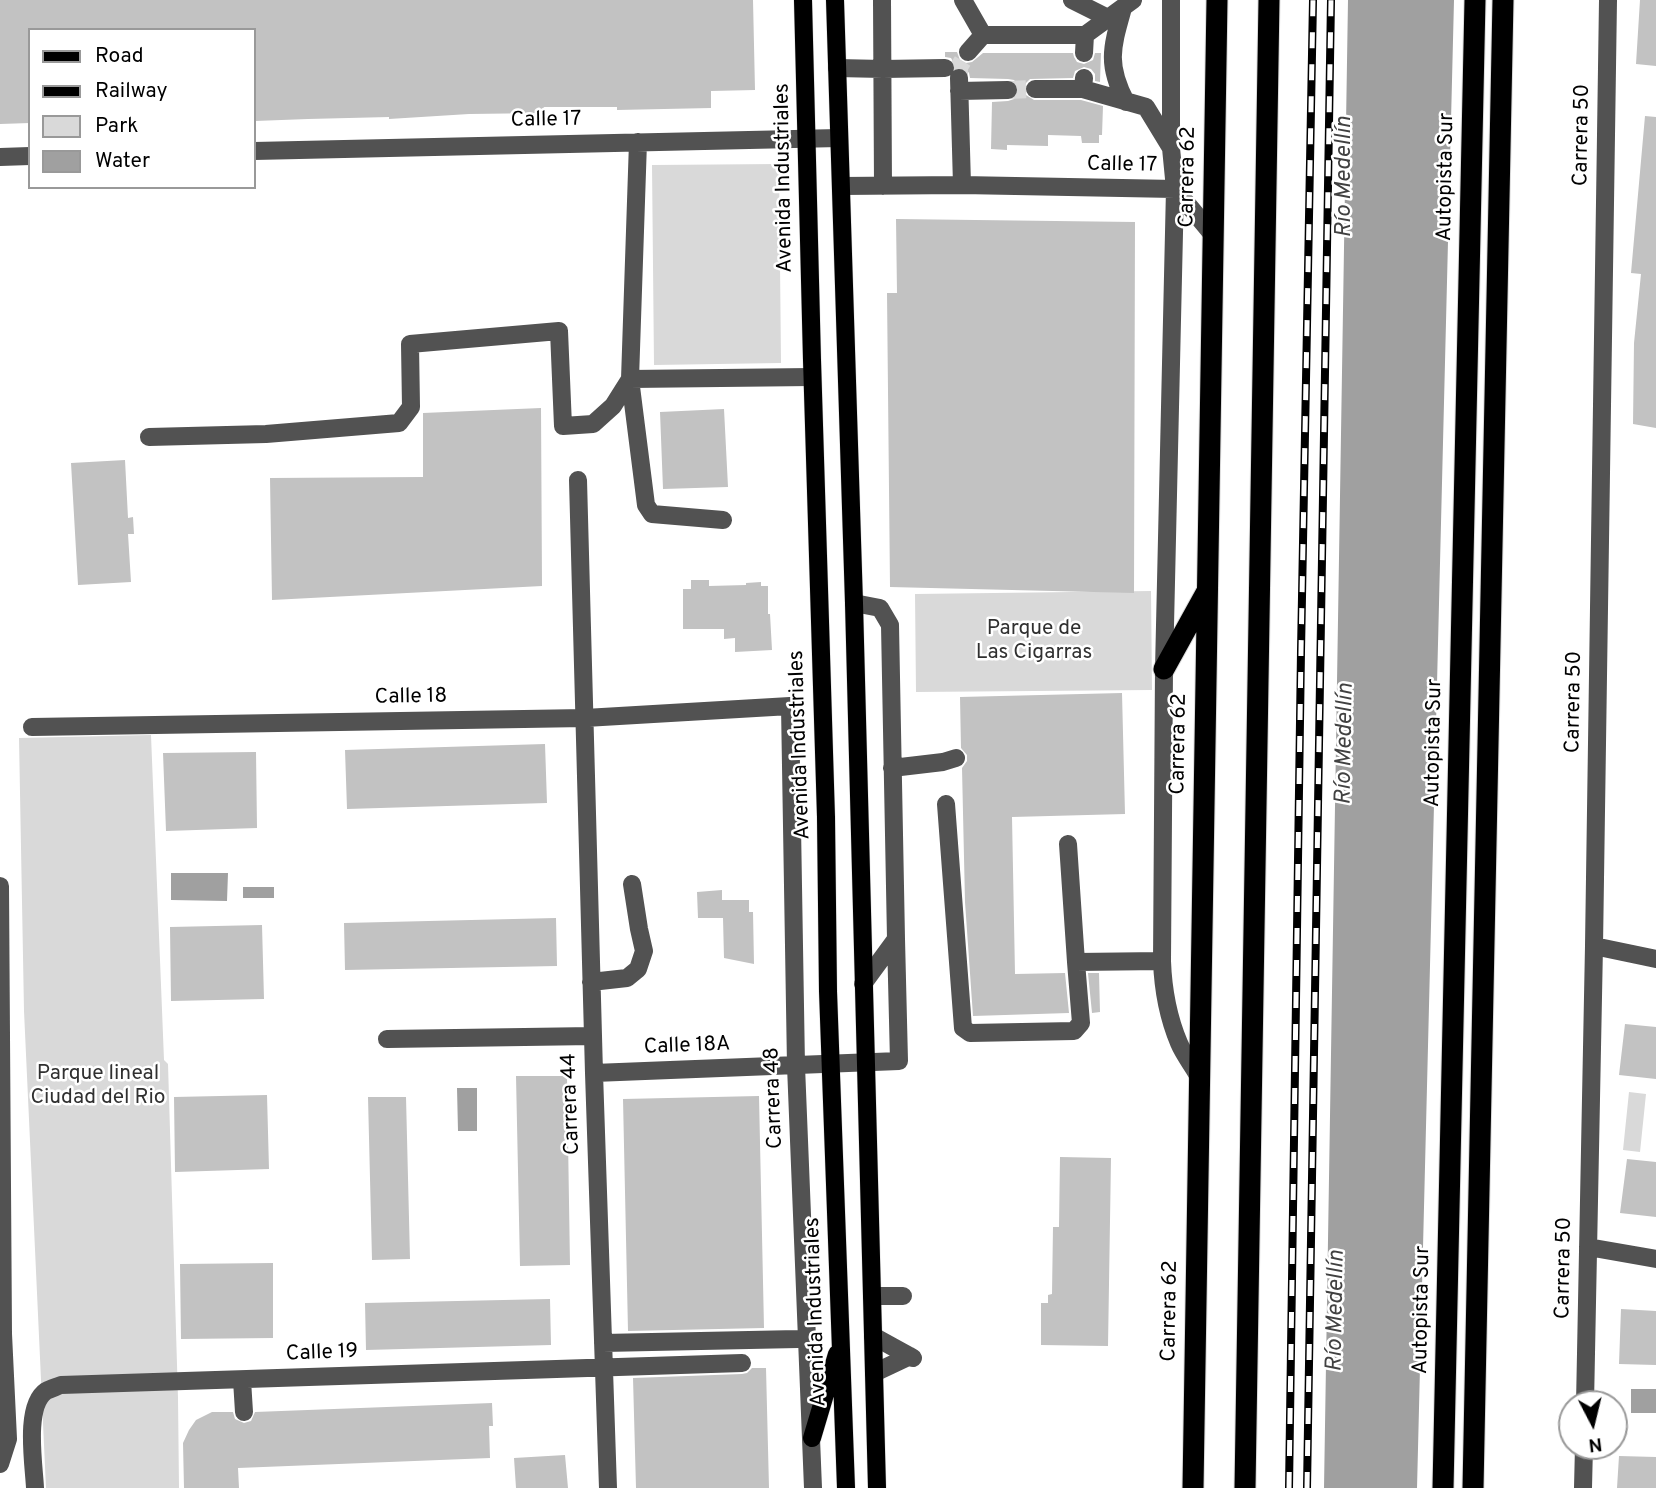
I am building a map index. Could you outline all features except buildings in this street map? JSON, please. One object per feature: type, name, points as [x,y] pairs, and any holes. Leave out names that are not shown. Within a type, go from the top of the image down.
[{"type":"highway","name":"Carrera 62","points":[[1193,1488],[1217,0]]},
{"type":"highway","points":[[1245,1488],[1269,0]]},
{"type":"highway","name":"Autopista Sur","points":[[1443,1488],[1475,0]]},
{"type":"highway","points":[[1474,1488],[1503,0]]},
{"type":"highway","points":[[1164,669],[1207,591]]},
{"type":"main road","name":"Avenida Industriales","points":[[803,0],[831,1064],[846,1488]]},
{"type":"main road","points":[[835,0],[877,1488]]},
{"type":"main road","points":[[811,1438],[841,1341]]},
{"type":"street","points":[[882,0],[883,186]]},
{"type":"street","points":[[963,0],[983,35]]},
{"type":"street","points":[[1072,0],[1121,9]]},
{"type":"street","points":[[1171,0],[1171,148],[1175,189],[1164,669],[1162,961],[1163,984],[1171,1020],[1180,1045],[1199,1077]]},
{"type":"street","name":"Carrera 50","points":[[1585,1390],[1608,0]]},
{"type":"street","points":[[983,35],[1084,44],[1121,9]]},
{"type":"street","points":[[1121,9],[1112,50],[1117,84],[1126,102]]},
{"type":"street","points":[[968,52],[983,35]]},
{"type":"street","points":[[837,68],[883,69],[1008,90]]},
{"type":"street","points":[[954,79],[962,186]]},
{"type":"street","points":[[1035,89],[1084,83],[1126,102],[1146,107],[1171,148]]},
{"type":"street","name":"Calle 17","points":[[256,151],[839,138]]},
{"type":"street","points":[[638,142],[630,379],[646,505],[652,514],[723,520]]},
{"type":"street","points":[[0,156],[28,156]]},
{"type":"street","name":"Calle 17","points":[[841,186],[1175,189],[1213,234]]},
{"type":"street","points":[[149,437],[266,434],[399,423],[411,407],[410,344],[559,331],[563,426],[593,424],[613,406],[630,379]]},
{"type":"street","points":[[630,379],[812,377]]},
{"type":"street","name":"Carrera 44","points":[[578,480],[608,1488]]},
{"type":"street","points":[[854,603],[880,608],[890,625],[897,914],[896,939],[863,984]]},
{"type":"street","name":"Calle 18","points":[[32,727],[585,718],[790,706]]},
{"type":"street","name":"Carrera 48","points":[[790,706],[796,1066],[813,1488]]},
{"type":"street","points":[[892,768],[956,758]]},
{"type":"street","points":[[946,804],[963,1028],[970,1033],[1074,1031],[1081,1023],[1068,844]]},
{"type":"street","points":[[591,982],[627,978],[638,969],[645,951],[632,884]]},
{"type":"street","points":[[0,886],[3,1334],[8,1439],[0,1464]]},
{"type":"street","name":"Calle 18A","points":[[594,1073],[899,1061],[896,939]]},
{"type":"street","points":[[1594,946],[1656,960]]},
{"type":"street","points":[[1076,962],[1162,961]]},
{"type":"street","points":[[387,1039],[593,1036]]},
{"type":"street","points":[[1588,1247],[1656,1259]]},
{"type":"street","points":[[872,1296],[903,1296]]},
{"type":"street","points":[[873,1336],[912,1357],[874,1373]]},
{"type":"street","points":[[603,1343],[798,1339]]},
{"type":"street","name":"Calle 19","points":[[35,1488],[32,1431],[34,1408],[44,1392],[61,1385],[742,1363]]},
{"type":"street","points":[[242,1380],[244,1412]]},
{"type":"street","points":[[1583,1488],[1584,1460]]},
{"type":"green space","points":[[779,164],[781,363],[654,365],[652,165]]},
{"type":"green space","name":"Parque de Las Cigarras","points":[[1151,591],[1152,690],[916,692],[915,594]]},
{"type":"green space","name":"Parque lineal Ciudad del Rio","points":[[151,735],[164,1060],[168,1064],[179,1488],[46,1488],[24,1011],[19,738]]},
{"type":"green space","points":[[1629,1092],[1646,1094],[1640,1152],[1623,1150]]},
{"type":"water","name":"Río Medellín","points":[[1348,0],[1454,0],[1417,1488],[1324,1488]]},
{"type":"water","points":[[171,873],[228,873],[227,901],[171,900]]},
{"type":"water","points":[[243,887],[274,887],[274,898],[243,898]]},
{"type":"water","points":[[457,1088],[477,1088],[477,1131],[458,1131]]},
{"type":"water","points":[[1631,1389],[1656,1389],[1656,1413],[1631,1413]]},
{"type":"tunnel","points":[[959,78],[959,67],[968,52]]},
{"type":"tunnel","points":[[1008,90],[1035,89]]},
{"type":"railway","points":[[1289,1488],[1313,0]]},
{"type":"railway","points":[[1307,1488],[1331,0]]}]
